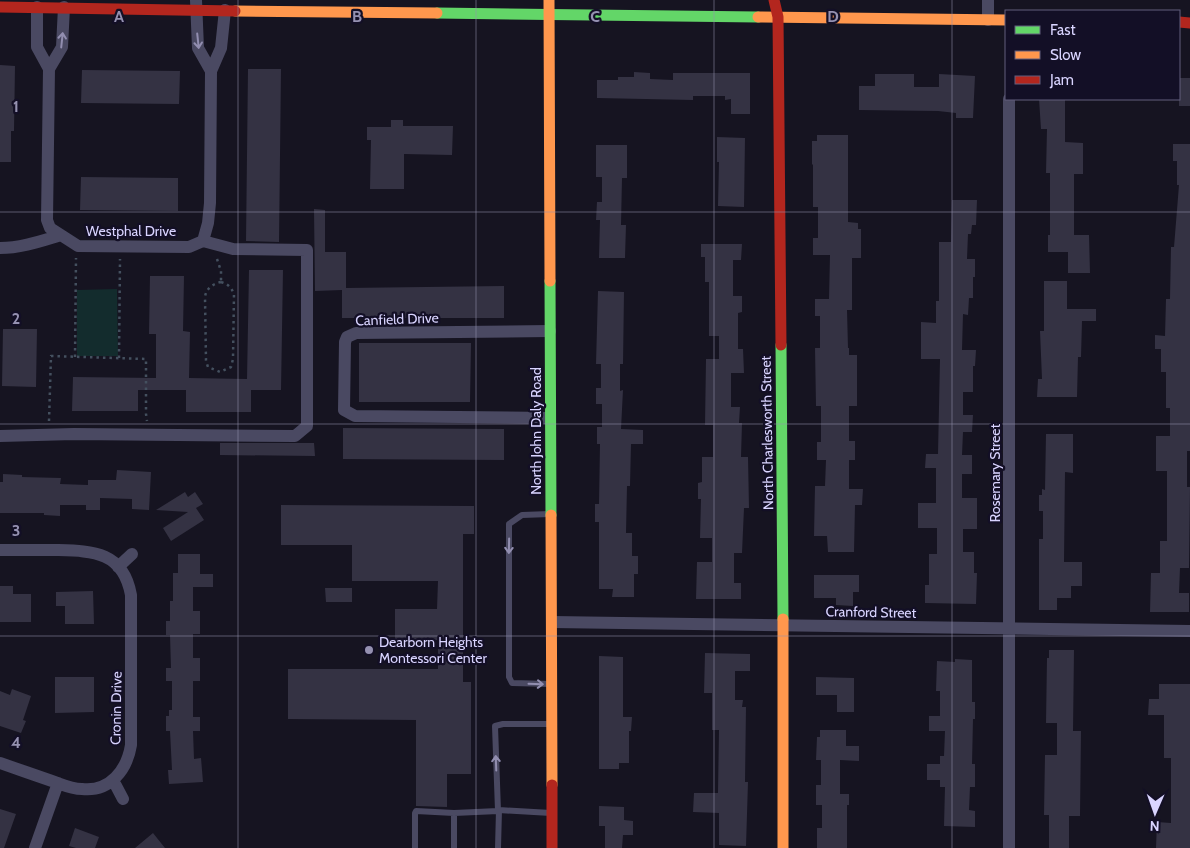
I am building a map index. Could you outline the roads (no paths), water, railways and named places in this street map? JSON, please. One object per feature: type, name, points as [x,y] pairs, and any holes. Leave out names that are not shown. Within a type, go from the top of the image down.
[{"type":"street","name":"North John Daly Road","points":[[550,0],[552,848]]},
{"type":"street","name":"North Charlesworth Street","points":[[774,0],[778,17],[783,848]]},
{"type":"street","points":[[988,0],[988,20]]},
{"type":"street","points":[[5,4],[37,7],[196,5],[225,10],[370,6],[550,15],[1005,20]]},
{"type":"street","points":[[196,5],[198,48],[211,71]]},
{"type":"street","name":"Westphal Drive","points":[[37,7],[37,47],[49,69],[47,220],[50,228],[78,246],[189,247],[203,241]]},
{"type":"street","name":"Westphal Drive","points":[[49,69],[62,47],[64,7]]},
{"type":"street","points":[[0,436],[74,434],[294,436],[307,426],[307,250],[233,248],[203,241],[208,223],[210,204],[211,71],[221,48],[225,10]]},
{"type":"street","name":"Rosemary Street","points":[[1009,100],[1010,848]]},
{"type":"street","points":[[0,248],[37,243],[61,235]]},
{"type":"street","name":"Canfield Drive","points":[[550,331],[356,332],[347,337],[345,342],[344,410],[355,416],[550,418]]},
{"type":"street","points":[[0,550],[87,551],[101,554],[118,566],[132,554]]},
{"type":"street","name":"Cronin Drive","points":[[113,780],[125,766],[130,756],[131,745],[131,595],[126,578],[118,566]]},
{"type":"street","name":"Cranford Street","points":[[552,622],[1190,631]]},
{"type":"street","points":[[0,763],[83,790],[102,786],[113,780],[124,799]]},
{"type":"street","points":[[35,848],[58,783]]},
{"type":"lane","points":[[551,514],[522,516],[509,524],[509,677],[512,683],[552,684]]},
{"type":"lane","points":[[498,848],[495,726],[504,724],[552,724]]},
{"type":"lane","points":[[415,848],[416,812],[454,813],[499,810],[552,813]]},
{"type":"lane","points":[[454,813],[454,848]]},
{"type":"place","name":"Dearborn Heights Montessori Center","points":[[369,650]]}]
